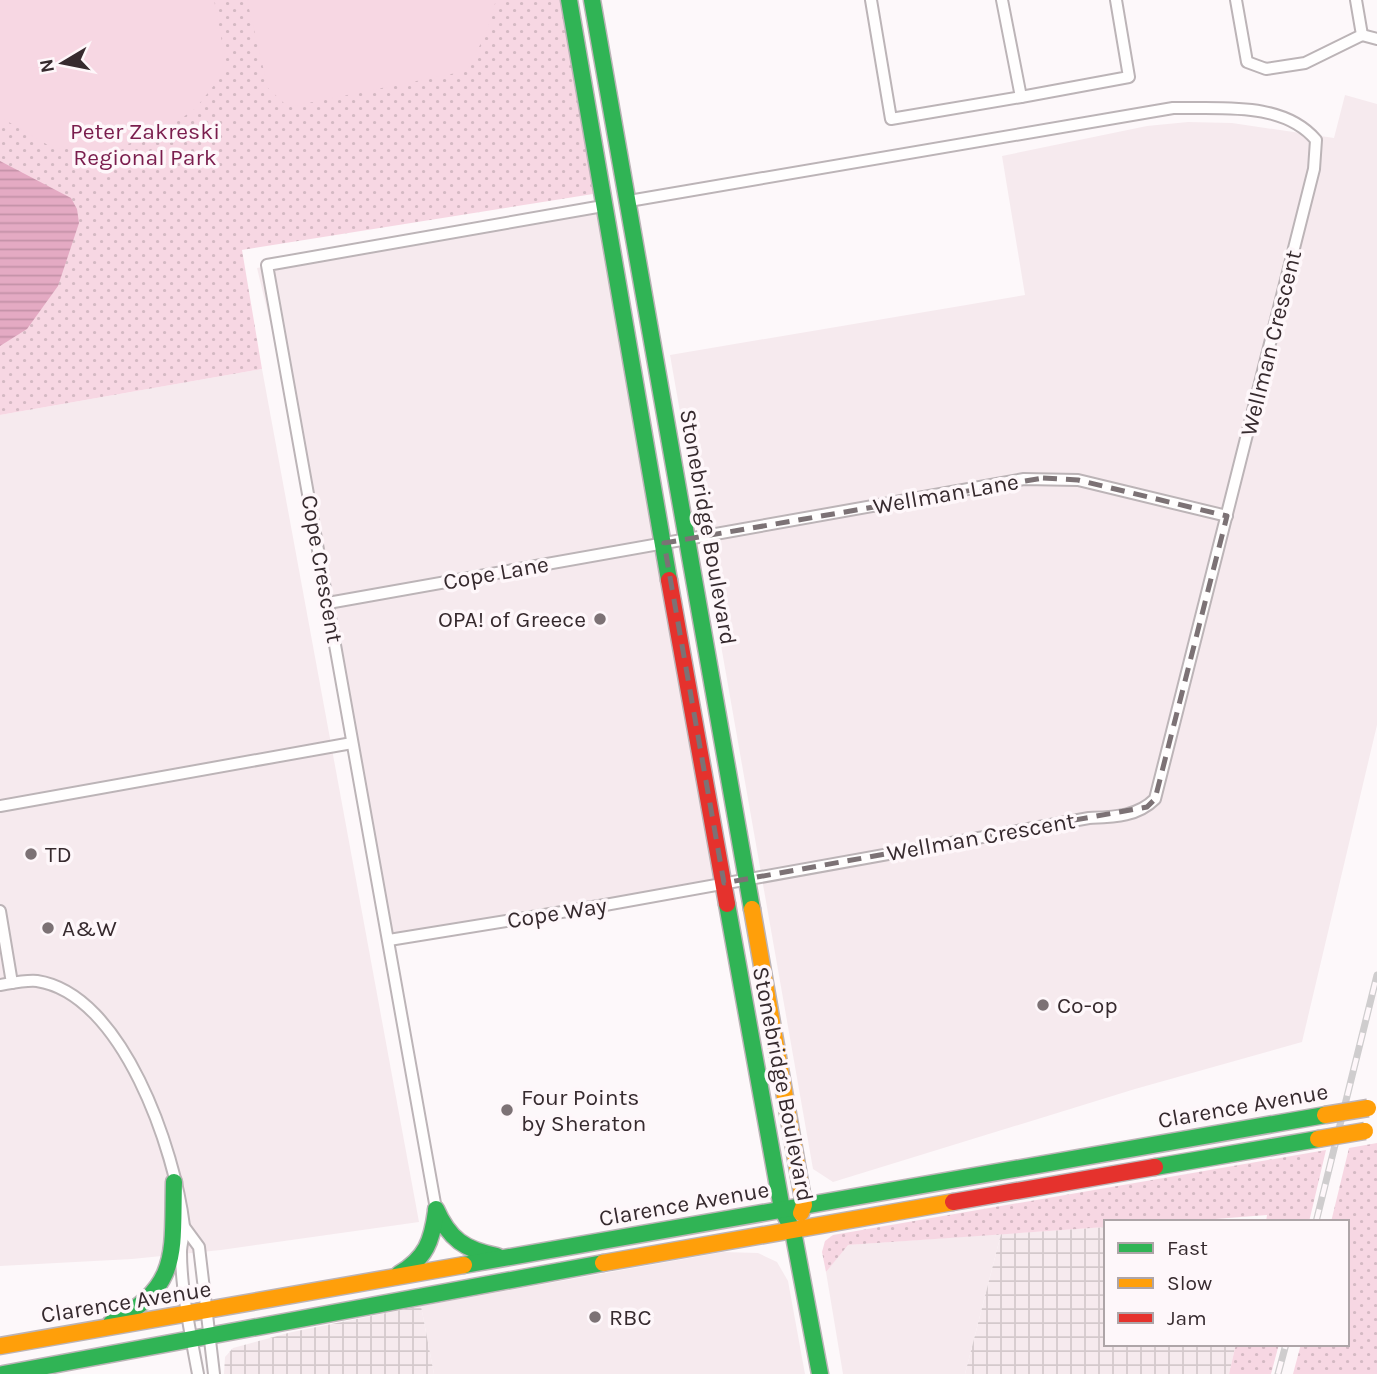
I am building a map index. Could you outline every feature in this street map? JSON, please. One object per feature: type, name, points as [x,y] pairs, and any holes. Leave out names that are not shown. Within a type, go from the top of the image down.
[{"type":"main road","name":"Stonebridge Boulevard","points":[[569,0],[603,206],[782,1209],[793,1231]]},
{"type":"main road","name":"Stonebridge Boulevard","points":[[593,0],[804,1205],[793,1231]]},
{"type":"main road","name":"Clarence Avenue","points":[[0,1346],[1373,1107]]},
{"type":"main road","name":"Clarence Avenue","points":[[3,1374],[191,1337],[1371,1130]]},
{"type":"main road","points":[[100,1330],[145,1304],[159,1289],[169,1268],[174,1182]]},
{"type":"main road","points":[[436,1209],[446,1233],[472,1252],[510,1258]]},
{"type":"main road","points":[[387,1280],[415,1265],[426,1255],[432,1244],[436,1209]]},
{"type":"main road","points":[[793,1231],[820,1374]]},
{"type":"street","points":[[870,0],[891,119],[1129,77],[1116,0]]},
{"type":"street","points":[[1002,0],[1020,97]]},
{"type":"street","points":[[1236,0],[1247,62],[1266,69],[1305,63],[1362,36],[1377,39]]},
{"type":"street","points":[[1356,0],[1362,36]]},
{"type":"street","name":"Wellman Crescent","points":[[629,201],[1173,108],[1284,116],[1299,122],[1316,140],[1314,169],[1155,799],[1147,807],[1120,816],[1089,818],[724,883]]},
{"type":"street","name":"Cope Crescent","points":[[436,1209],[267,265],[603,206]]},
{"type":"street","name":"Wellman Lane","points":[[664,542],[1043,478],[1078,480],[1227,516]]},
{"type":"street","name":"Cope Lane","points":[[328,603],[664,542]]},
{"type":"street","points":[[0,806],[352,743]]},
{"type":"street","name":"Cope Way","points":[[389,940],[724,883]]},
{"type":"street","points":[[0,911],[12,983]]},
{"type":"street","points":[[0,985],[37,981],[54,986],[88,1006],[111,1031],[150,1107],[164,1143],[185,1228],[181,1252],[198,1374]]},
{"type":"street","points":[[185,1228],[199,1247],[214,1374]]},
{"type":"highlighted area","points":[[1043,478],[1078,480],[1227,516],[1155,799],[1147,807],[724,883],[664,543]]},
{"type":"shaded area","points":[[1345,95],[1377,104],[1377,725],[1302,1042],[1135,1089],[833,1182],[813,1169],[670,355],[1025,295],[1002,156],[1147,126],[1188,122],[1232,123],[1334,138]]},
{"type":"shaded area","points":[[0,161],[71,198],[77,209],[79,223],[58,286],[27,329],[0,346]]},
{"type":"shaded area","points":[[603,206],[724,883],[389,940],[302,454],[257,268]]},
{"type":"shaded area","points":[[262,369],[419,1222],[221,1250],[132,1259],[0,1266],[0,415]]},
{"type":"shaded area","points":[[1104,1227],[1104,1346],[1236,1346],[1229,1374],[965,1374],[1001,1234]]},
{"type":"shaded area","points":[[1001,1234],[965,1374],[843,1374],[826,1272],[847,1245]]},
{"type":"shaded area","points":[[723,1252],[758,1253],[777,1262],[788,1281],[805,1374],[434,1374],[421,1306]]},
{"type":"shaded area","points":[[421,1306],[434,1374],[224,1374],[225,1357],[233,1348],[292,1332]]},
{"type":"green space","name":"Peter Zakreski Regional Park","points":[[0,0],[563,0],[593,194],[242,250],[262,369],[0,415]]},
{"type":"green space","points":[[0,0],[214,0],[227,69],[195,109],[155,136],[103,151],[53,148],[0,117]]},
{"type":"green space","points":[[247,0],[496,0],[486,34],[466,71],[288,107],[268,88]]},
{"type":"green space","points":[[1377,1143],[1377,1374],[1293,1374],[1300,1346],[1349,1346],[1349,1220],[1331,1220],[1349,1148]]},
{"type":"green space","points":[[1326,1150],[1309,1220],[1266,1220],[1267,1215],[1203,1220],[1104,1220],[1104,1227],[848,1245],[826,1272],[822,1252],[825,1241],[833,1235]]},
{"type":"green space","points":[[1236,1346],[1278,1346],[1271,1374],[1229,1374]]},
{"type":"railway","points":[[1316,1220],[1377,975]]},
{"type":"railway","points":[[1278,1374],[1285,1346]]},
{"type":"traffic: fast","points":[[569,0],[669,580]]},
{"type":"traffic: fast","points":[[592,0],[752,909]]},
{"type":"traffic: fast","points":[[727,904],[782,1209],[793,1231],[820,1374]]},
{"type":"traffic: fast","points":[[464,1265],[1325,1115]]},
{"type":"traffic: fast","points":[[1155,1167],[1318,1139]]},
{"type":"traffic: fast","points":[[111,1323],[134,1309],[161,1281],[172,1248],[174,1182]]},
{"type":"traffic: fast","points":[[436,1209],[459,1242],[497,1256]]},
{"type":"traffic: fast","points":[[399,1274],[422,1255],[430,1240],[436,1211]]},
{"type":"traffic: fast","points":[[3,1374],[603,1263]]},
{"type":"traffic: slow","points":[[752,909],[804,1205],[801,1213]]},
{"type":"traffic: slow","points":[[1325,1115],[1368,1108]]},
{"type":"traffic: slow","points":[[1318,1139],[1365,1131]]},
{"type":"traffic: slow","points":[[603,1263],[953,1202]]},
{"type":"traffic: slow","points":[[0,1346],[464,1265]]},
{"type":"traffic: jam","points":[[669,580],[727,904]]},
{"type":"traffic: jam","points":[[953,1202],[1155,1167]]},
{"type":"place","name":"OPA! of Greece","points":[[600,619]]},
{"type":"place","name":"TD","points":[[31,854]]},
{"type":"place","name":"A&W","points":[[48,928]]},
{"type":"place","name":"Co-op","points":[[1043,1005]]},
{"type":"place","name":"Four Points by Sheraton","points":[[507,1110]]},
{"type":"place","name":"RBC","points":[[595,1317]]}]
